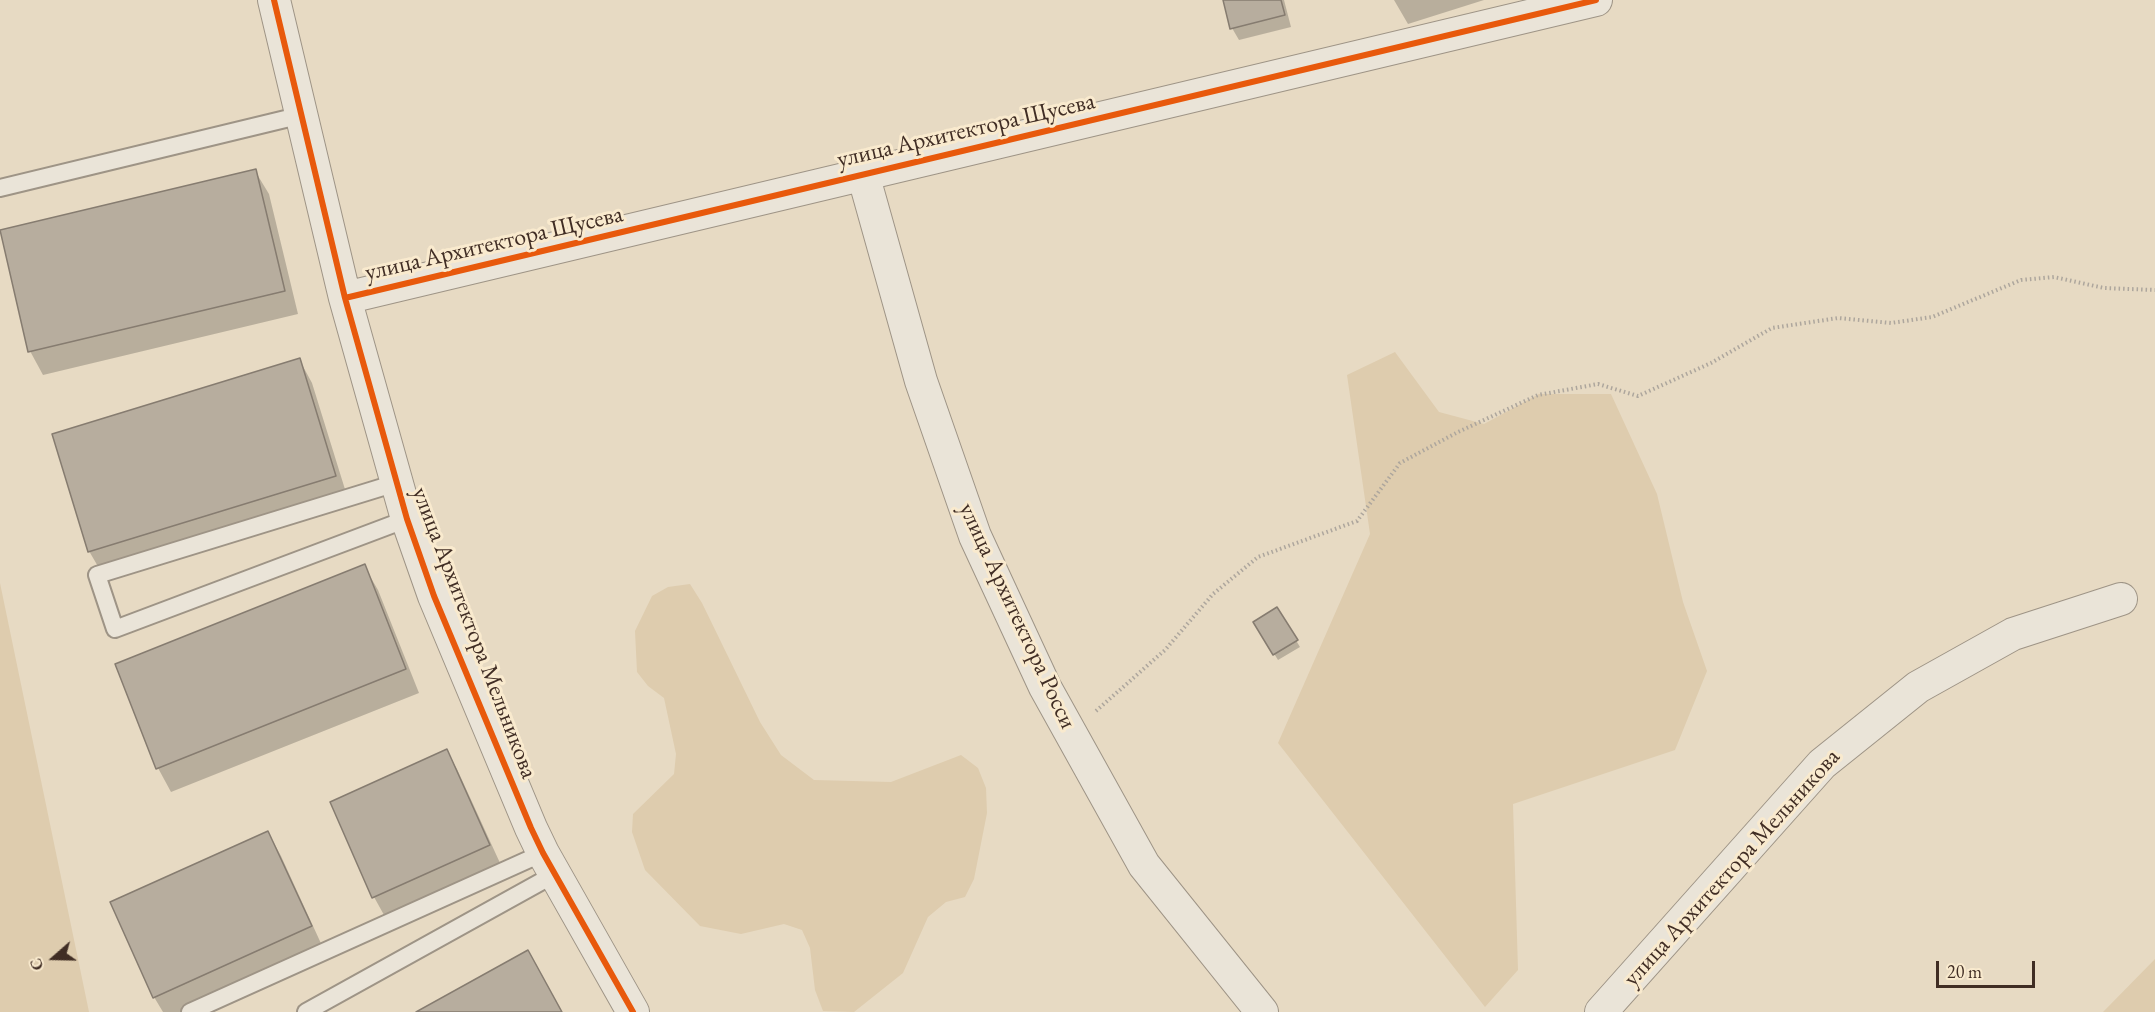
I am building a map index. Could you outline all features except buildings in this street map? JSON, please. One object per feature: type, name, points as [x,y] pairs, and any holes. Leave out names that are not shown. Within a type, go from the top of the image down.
[{"type":"street","name":"улица Архитектора Мельникова","points":[[274,0],[345,298],[396,483],[434,596],[549,863],[633,1012]]},
{"type":"street","name":"улица Архитектора Щусева","points":[[345,298],[1596,0]]},
{"type":"street","name":"улица Архитектора Росси","points":[[863,174],[921,381],[975,536],[1044,687],[1144,865],[1262,1012]]},
{"type":"street","name":"улица Архитектора Мельникова","points":[[1601,1012],[1822,764],[1918,687],[2013,634],[2121,599]]},
{"type":"lane","points":[[0,188],[302,115]]},
{"type":"lane","points":[[396,483],[97,575],[115,629],[407,519]]},
{"type":"lane","points":[[190,1012],[549,863]]},
{"type":"lane","points":[[306,1012],[549,863]]},
{"type":"path","points":[[1070,732],[1165,650],[1213,594],[1258,557],[1357,521],[1400,463],[1458,432],[1538,395],[1598,384],[1638,396],[1711,363],[1772,328],[1838,318],[1891,323],[1932,317],[2021,280],[2054,277],[2104,288],[2155,290]]},
{"type":"shaded area","points":[[1395,352],[1439,412],[1484,424],[1539,394],[1611,394],[1657,494],[1683,602],[1707,671],[1675,750],[1513,804],[1518,970],[1485,1007],[1278,743],[1370,534],[1347,375]]},
{"type":"shaded area","points":[[0,583],[89,1012],[0,1012]]},
{"type":"shaded area","points":[[690,584],[702,603],[760,722],[781,755],[814,780],[891,782],[961,755],[978,768],[986,788],[987,813],[974,879],[965,897],[946,902],[928,917],[903,973],[854,1012],[823,1011],[815,990],[810,948],[802,930],[784,924],[741,934],[700,926],[645,870],[632,832],[633,814],[674,774],[676,754],[664,698],[648,686],[637,672],[635,631],[652,596],[668,587]]},
{"type":"shaded area","points":[[2155,959],[2155,1012],[2103,1012]]},
{"type":"cycle path","points":[[274,0],[345,298],[407,519],[434,596],[531,828],[633,1012]]},
{"type":"cycle path","points":[[345,298],[1596,0]]}]
